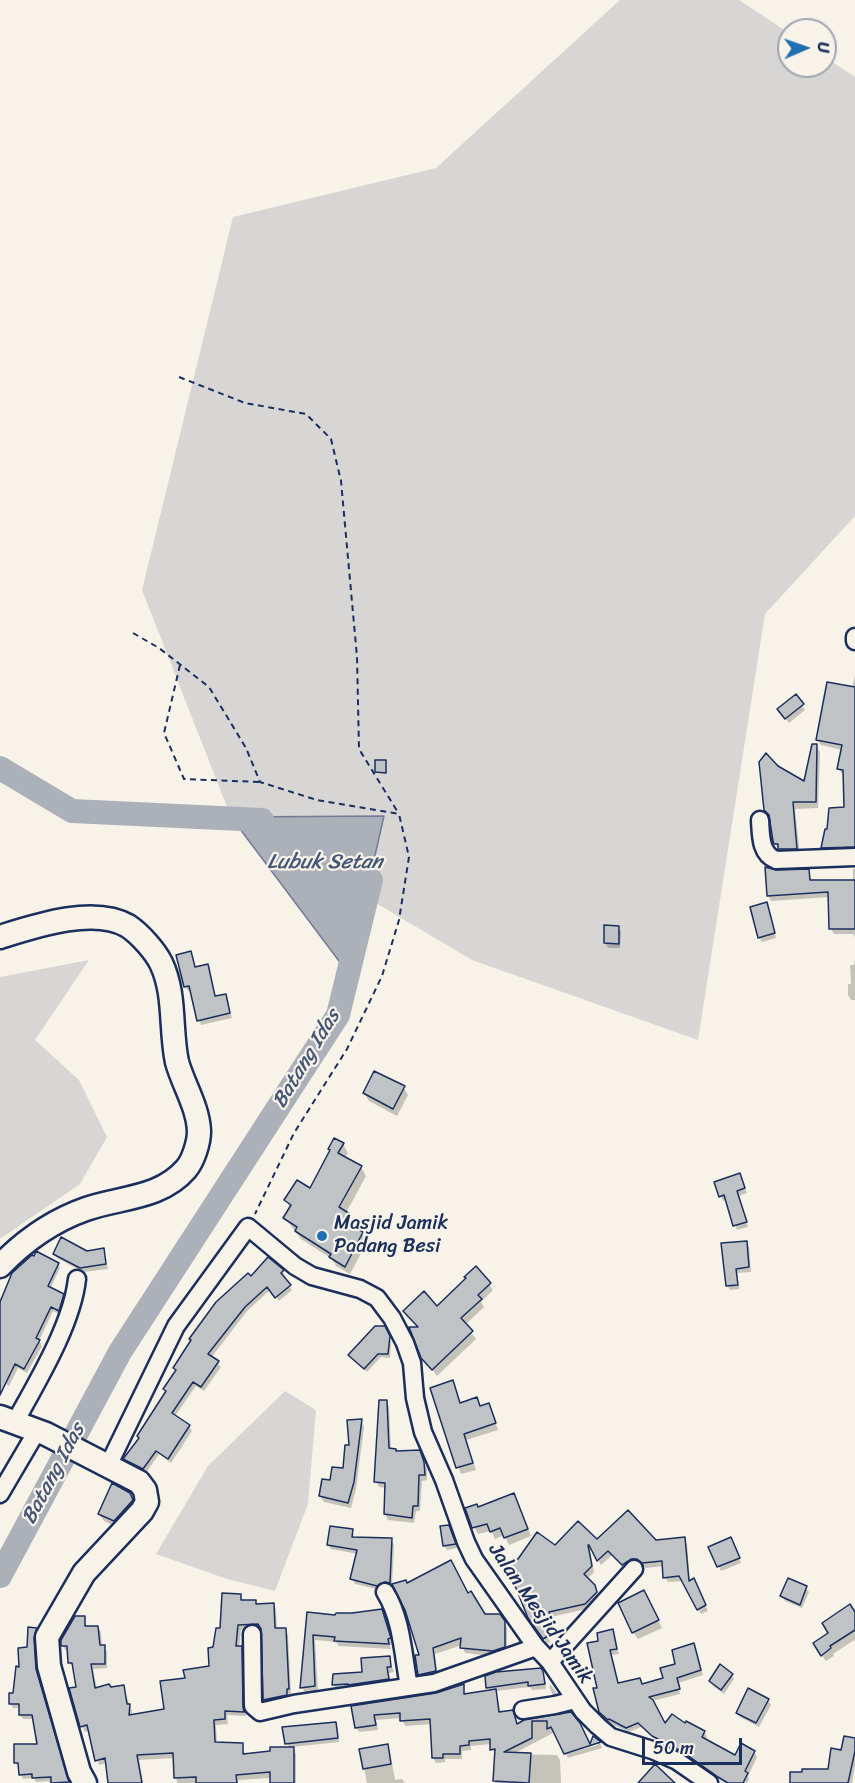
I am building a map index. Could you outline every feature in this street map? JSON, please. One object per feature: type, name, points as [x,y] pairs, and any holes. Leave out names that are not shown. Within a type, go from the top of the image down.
[{"type":"street","points":[[759,820],[763,847],[770,858],[776,860],[855,856]]},
{"type":"street","points":[[0,937],[43,924],[103,917],[129,927],[137,934],[162,966],[171,1007],[177,1062],[199,1131],[189,1165],[166,1185],[134,1198],[69,1215],[34,1235],[0,1266]]},
{"type":"street","points":[[105,1465],[176,1326],[248,1227]]},
{"type":"street","name":"Jalan Mesjid Jamik","points":[[248,1227],[295,1266],[312,1276],[360,1289],[378,1298],[392,1318],[412,1363],[415,1398],[423,1432],[474,1559],[590,1719],[611,1737],[652,1749],[677,1761],[709,1783]]},
{"type":"street","points":[[77,1279],[75,1296],[69,1313],[35,1385],[7,1421],[41,1433],[139,1482],[145,1490],[147,1502],[142,1511],[84,1573],[47,1637],[49,1666],[79,1772],[85,1783]]},
{"type":"street","points":[[0,1494],[41,1433]]},
{"type":"street","points":[[550,1662],[634,1569]]},
{"type":"street","points":[[385,1592],[396,1617],[409,1687]]},
{"type":"street","points":[[252,1634],[253,1706],[260,1712],[294,1704],[434,1683],[536,1647]]},
{"type":"street","points":[[523,1710],[575,1700]]},
{"type":"path","points":[[179,376],[245,403],[306,414],[331,439],[342,492],[357,657],[359,749],[399,814],[409,857],[399,920],[382,976],[347,1049],[294,1133],[248,1227]]},
{"type":"path","points":[[133,633],[159,648],[209,687],[246,747],[260,782]]},
{"type":"path","points":[[181,665],[164,733],[184,779],[260,782],[316,800],[399,814]]},
{"type":"shaded area","points":[[620,0],[739,0],[777,25],[777,78],[837,78],[837,65],[855,77],[855,516],[765,614],[698,1040],[472,960],[231,817],[142,590],[233,217],[436,168]]},
{"type":"shaded area","points":[[89,960],[35,1040],[79,1080],[107,1137],[80,1184],[0,1239],[0,977]]},
{"type":"shaded area","points":[[285,1391],[316,1410],[308,1504],[275,1591],[227,1579],[156,1554],[208,1466]]},
{"type":"water","name":"Lubuk Setan","points":[[384,816],[348,973],[231,817]]},
{"type":"building","points":[[827,682],[855,687],[855,847],[821,848],[825,829],[827,829],[829,808],[844,807],[843,770],[837,769],[842,745],[816,740]]},
{"type":"building","points":[[796,694],[804,704],[785,719],[777,709]]},
{"type":"building","points":[[812,744],[817,744],[816,802],[793,802],[797,849],[778,849],[778,844],[774,844],[773,841],[769,815],[764,810],[759,762],[766,753],[778,766],[804,781]]},
{"type":"building","points":[[375,760],[386,760],[386,773],[375,772]]},
{"type":"building","points":[[765,867],[776,870],[809,869],[810,880],[855,880],[855,929],[829,929],[828,892],[767,896]]},
{"type":"building","points":[[767,902],[775,933],[758,938],[750,907]]},
{"type":"building","points":[[604,925],[619,926],[619,944],[604,943]]},
{"type":"building","points":[[191,951],[195,967],[208,964],[215,996],[226,994],[230,1013],[197,1021],[189,986],[184,987],[176,955]]},
{"type":"building","points":[[374,1071],[405,1086],[393,1109],[363,1093]]},
{"type":"building","points":[[334,1138],[344,1143],[338,1153],[362,1166],[339,1207],[350,1214],[346,1221],[363,1232],[345,1267],[329,1257],[331,1254],[295,1231],[297,1227],[283,1218],[291,1205],[284,1200],[297,1180],[310,1188]]},
{"type":"building","points":[[740,1173],[745,1188],[737,1191],[747,1222],[733,1226],[724,1195],[719,1197],[714,1182]]},
{"type":"building","points":[[61,1237],[87,1251],[104,1248],[106,1264],[80,1268],[53,1254]]},
{"type":"building","points":[[747,1241],[749,1267],[736,1269],[738,1285],[726,1286],[721,1243]]},
{"type":"building","points":[[36,1251],[59,1263],[48,1286],[64,1294],[59,1311],[51,1307],[36,1338],[40,1340],[24,1369],[15,1364],[0,1395],[0,1302],[12,1273],[32,1255],[34,1256]]},
{"type":"building","points":[[268,1257],[284,1270],[281,1273],[291,1285],[275,1298],[267,1287],[245,1307],[208,1354],[219,1361],[201,1387],[193,1382],[172,1413],[190,1425],[168,1459],[156,1451],[143,1469],[123,1459],[139,1438],[137,1436],[166,1391],[163,1389],[176,1370],[173,1368],[191,1340],[189,1339],[216,1302],[248,1273],[251,1276]]},
{"type":"building","points":[[476,1266],[491,1283],[478,1295],[482,1299],[461,1318],[473,1331],[432,1370],[421,1358],[409,1327],[418,1327],[403,1311],[424,1291],[437,1306]]},
{"type":"building","points":[[375,1326],[385,1326],[390,1336],[388,1354],[378,1354],[364,1369],[348,1355]]},
{"type":"building","points":[[453,1380],[460,1403],[477,1397],[480,1406],[489,1403],[496,1423],[464,1434],[473,1463],[456,1468],[430,1388]]},
{"type":"building","points":[[379,1400],[387,1400],[389,1448],[396,1449],[396,1451],[420,1450],[424,1462],[425,1475],[419,1475],[418,1506],[413,1506],[412,1518],[384,1514],[385,1483],[374,1482]]},
{"type":"building","points":[[362,1419],[354,1482],[348,1503],[319,1496],[322,1479],[330,1480],[332,1467],[343,1468],[345,1445],[349,1445],[347,1420]]},
{"type":"building","points":[[112,1483],[130,1493],[133,1500],[114,1521],[98,1514]]},
{"type":"building","points":[[514,1493],[528,1529],[504,1538],[500,1528],[490,1532],[487,1524],[472,1528],[465,1508],[477,1504],[478,1507]]},
{"type":"building","points":[[628,1510],[656,1540],[685,1537],[689,1581],[694,1578],[706,1605],[697,1610],[679,1576],[663,1578],[662,1561],[642,1563],[637,1559],[631,1559],[622,1565],[608,1551],[597,1561],[588,1545],[592,1566],[584,1574],[595,1585],[597,1592],[585,1604],[549,1612],[555,1630],[546,1632],[548,1636],[543,1639],[528,1618],[505,1561],[518,1559],[537,1532],[555,1545],[578,1521],[597,1539]]},
{"type":"building","points":[[449,1525],[456,1544],[443,1546],[440,1526]]},
{"type":"building","points":[[330,1526],[353,1529],[352,1537],[392,1538],[390,1583],[385,1582],[377,1586],[350,1579],[357,1550],[327,1545]]},
{"type":"building","points":[[731,1537],[740,1558],[717,1567],[708,1547]]},
{"type":"building","points":[[451,1560],[468,1593],[471,1591],[485,1614],[500,1614],[505,1621],[505,1647],[493,1651],[460,1648],[461,1638],[433,1648],[436,1671],[418,1675],[415,1655],[419,1655],[405,1610],[392,1584],[406,1580],[407,1583]]},
{"type":"building","points":[[788,1578],[807,1586],[800,1605],[780,1596]]},
{"type":"building","points":[[644,1590],[659,1620],[632,1633],[618,1603]]},
{"type":"building","points":[[222,1593],[241,1594],[241,1600],[256,1600],[256,1604],[274,1603],[275,1628],[286,1628],[289,1689],[287,1689],[287,1695],[263,1700],[261,1629],[258,1624],[238,1625],[236,1646],[242,1646],[244,1712],[225,1711],[225,1719],[214,1720],[215,1742],[243,1743],[243,1754],[270,1751],[270,1747],[294,1747],[294,1783],[270,1783],[270,1772],[236,1775],[237,1783],[196,1783],[196,1777],[174,1778],[173,1753],[137,1755],[142,1783],[108,1783],[105,1758],[95,1761],[87,1725],[80,1727],[69,1688],[76,1687],[72,1663],[68,1663],[67,1646],[61,1646],[61,1640],[75,1616],[85,1616],[85,1626],[98,1626],[100,1645],[105,1645],[105,1664],[91,1664],[95,1688],[109,1684],[111,1687],[124,1685],[127,1704],[130,1704],[129,1715],[164,1709],[160,1681],[185,1678],[183,1670],[209,1666],[208,1648],[213,1647],[216,1628],[220,1628]]},
{"type":"building","points":[[850,1604],[855,1612],[855,1630],[830,1646],[831,1648],[821,1656],[813,1643],[828,1633],[822,1623]]},
{"type":"building","points":[[382,1609],[391,1638],[388,1639],[389,1644],[334,1641],[335,1637],[313,1635],[315,1686],[300,1688],[307,1612],[335,1615],[336,1613]]},
{"type":"building","points":[[28,1627],[37,1628],[34,1638],[36,1669],[69,1782],[51,1783],[51,1777],[32,1778],[32,1774],[19,1775],[18,1763],[14,1763],[14,1744],[37,1744],[32,1715],[19,1715],[19,1704],[9,1704],[9,1693],[13,1693],[16,1666],[19,1667],[18,1648],[27,1647]]},
{"type":"building","points":[[613,1629],[617,1649],[610,1650],[618,1683],[640,1678],[642,1684],[663,1678],[660,1668],[675,1664],[672,1650],[694,1643],[701,1670],[677,1678],[680,1689],[649,1697],[653,1700],[665,1723],[672,1714],[685,1723],[686,1721],[705,1731],[702,1737],[735,1755],[741,1743],[755,1751],[745,1771],[748,1773],[743,1783],[728,1783],[683,1752],[652,1736],[638,1723],[626,1728],[608,1720],[599,1712],[593,1688],[597,1688],[587,1643],[598,1641],[597,1633]]},
{"type":"building","points":[[390,1656],[391,1667],[387,1667],[389,1679],[332,1685],[333,1674],[362,1672],[361,1658]]},
{"type":"building","points":[[720,1664],[733,1674],[721,1690],[709,1681]]},
{"type":"building","points":[[541,1668],[545,1684],[528,1686],[528,1682],[486,1688],[485,1676],[496,1672]]},
{"type":"building","points":[[464,1684],[464,1694],[496,1689],[499,1712],[513,1710],[517,1724],[524,1720],[571,1712],[580,1723],[590,1744],[593,1736],[601,1742],[564,1754],[551,1727],[547,1729],[547,1721],[532,1721],[532,1738],[504,1752],[531,1753],[529,1783],[493,1781],[495,1749],[490,1750],[490,1739],[469,1741],[469,1745],[460,1746],[460,1754],[443,1754],[443,1758],[432,1758],[430,1719],[400,1721],[400,1713],[374,1715],[376,1725],[355,1728],[351,1706],[436,1693]]},
{"type":"building","points":[[748,1688],[769,1699],[756,1723],[736,1713]]},
{"type":"building","points":[[336,1722],[338,1738],[285,1744],[282,1727]]},
{"type":"building","points":[[844,1736],[855,1738],[855,1751],[848,1783],[790,1783],[790,1772],[802,1772],[802,1769],[828,1769],[831,1748],[841,1750]]},
{"type":"building","points":[[388,1744],[391,1764],[363,1769],[359,1749]]},
{"type":"building","points":[[655,1764],[675,1783],[638,1783]]},
{"type":"waterway","name":"Batang Idas","points":[[0,768],[72,811],[262,820]]},
{"type":"waterway","name":"Batang Idas","points":[[0,1576],[120,1352],[338,1015],[371,880],[349,854]]},
{"type":"place","name":"Masjid Jamik Padang Besi","points":[[322,1236]]}]
